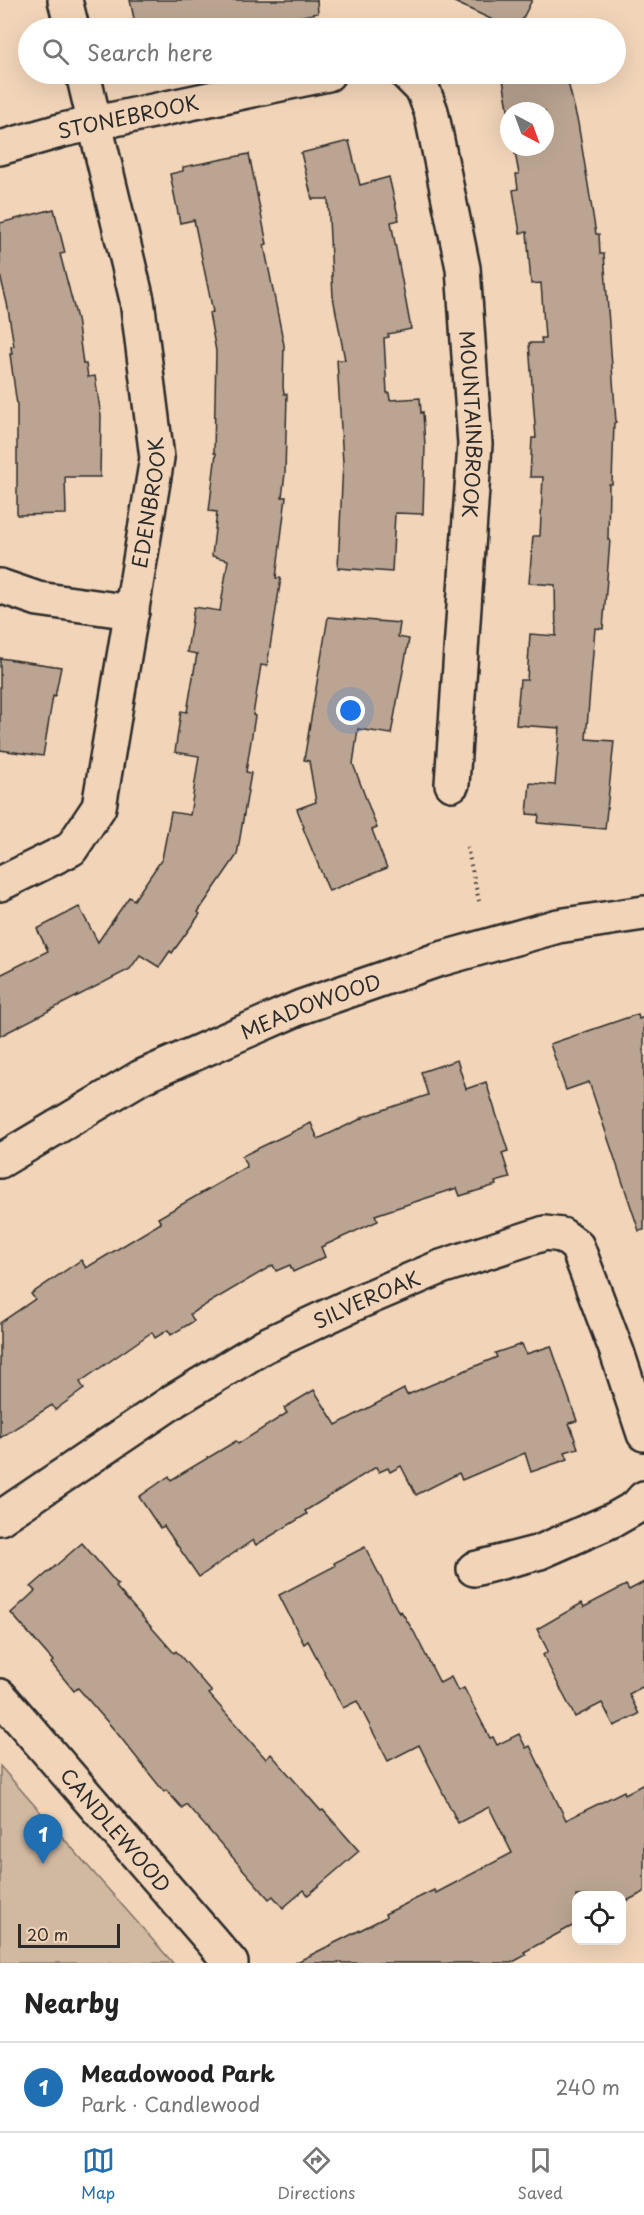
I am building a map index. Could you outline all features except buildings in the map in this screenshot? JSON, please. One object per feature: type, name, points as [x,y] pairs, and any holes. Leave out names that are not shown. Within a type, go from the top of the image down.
[{"type":"street","points":[[65,0],[70,18]]},
{"type":"street","name":"EDENBROOK","points":[[0,884],[71,849],[99,807],[157,458],[137,300],[85,84]]},
{"type":"street","name":"STONEBROOK","points":[[0,148],[95,123],[280,84]]},
{"type":"street","name":"MOUNTAINBROOK","points":[[417,84],[423,90],[431,111],[463,268],[475,444],[452,784]]},
{"type":"street","points":[[0,586],[38,599],[132,612]]},
{"type":"street","name":"MEADOWOOD","points":[[0,1161],[141,1077],[301,1007],[437,960],[558,926],[644,913]]},
{"type":"street","name":"SILVEROAK","points":[[0,1518],[175,1400],[264,1346],[356,1303],[431,1272],[545,1233],[562,1235],[577,1246],[617,1352],[644,1434]]},
{"type":"street","points":[[474,1569],[540,1552],[615,1519],[636,1507],[644,1498]]},
{"type":"street","name":"CANDLEWOOD","points":[[0,1696],[231,1963]]},
{"type":"path","points":[[467,847],[479,901]]},
{"type":"shaded area","points":[[0,1766],[173,1963],[0,1963]]},
{"type":"place","name":"Meadowood Park","points":[[43,1864]]}]
